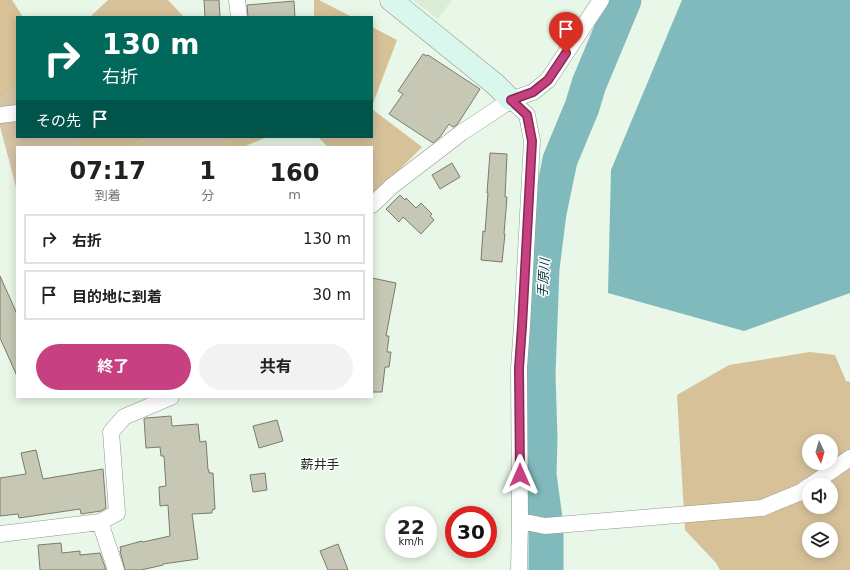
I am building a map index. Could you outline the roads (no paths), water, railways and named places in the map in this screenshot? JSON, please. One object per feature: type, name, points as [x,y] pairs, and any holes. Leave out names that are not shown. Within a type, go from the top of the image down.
[{"type":"street","points":[[237,0],[238,16]]},
{"type":"street","points":[[391,0],[495,84],[527,115],[532,141],[519,368],[519,570]]},
{"type":"street","points":[[373,204],[392,186],[461,133],[511,100],[533,92],[548,80],[601,0]]},
{"type":"street","points":[[0,115],[16,113]]},
{"type":"street","points":[[0,534],[100,522],[118,512],[112,432],[124,417],[169,398]]},
{"type":"street","points":[[821,478],[850,458]]},
{"type":"street","points":[[520,521],[545,526],[762,508],[802,491]]},
{"type":"street","points":[[100,522],[116,570]]},
{"type":"water","points":[[682,0],[850,0],[850,293],[744,331],[608,293],[611,170]]},
{"type":"waterway","name":"手原川","points":[[546,570],[546,526],[539,475],[540,438],[538,374],[542,268],[549,213],[560,160],[582,107],[589,84],[624,0]]},
{"type":"district","name":"薪井手","points":[[320,464]]}]
